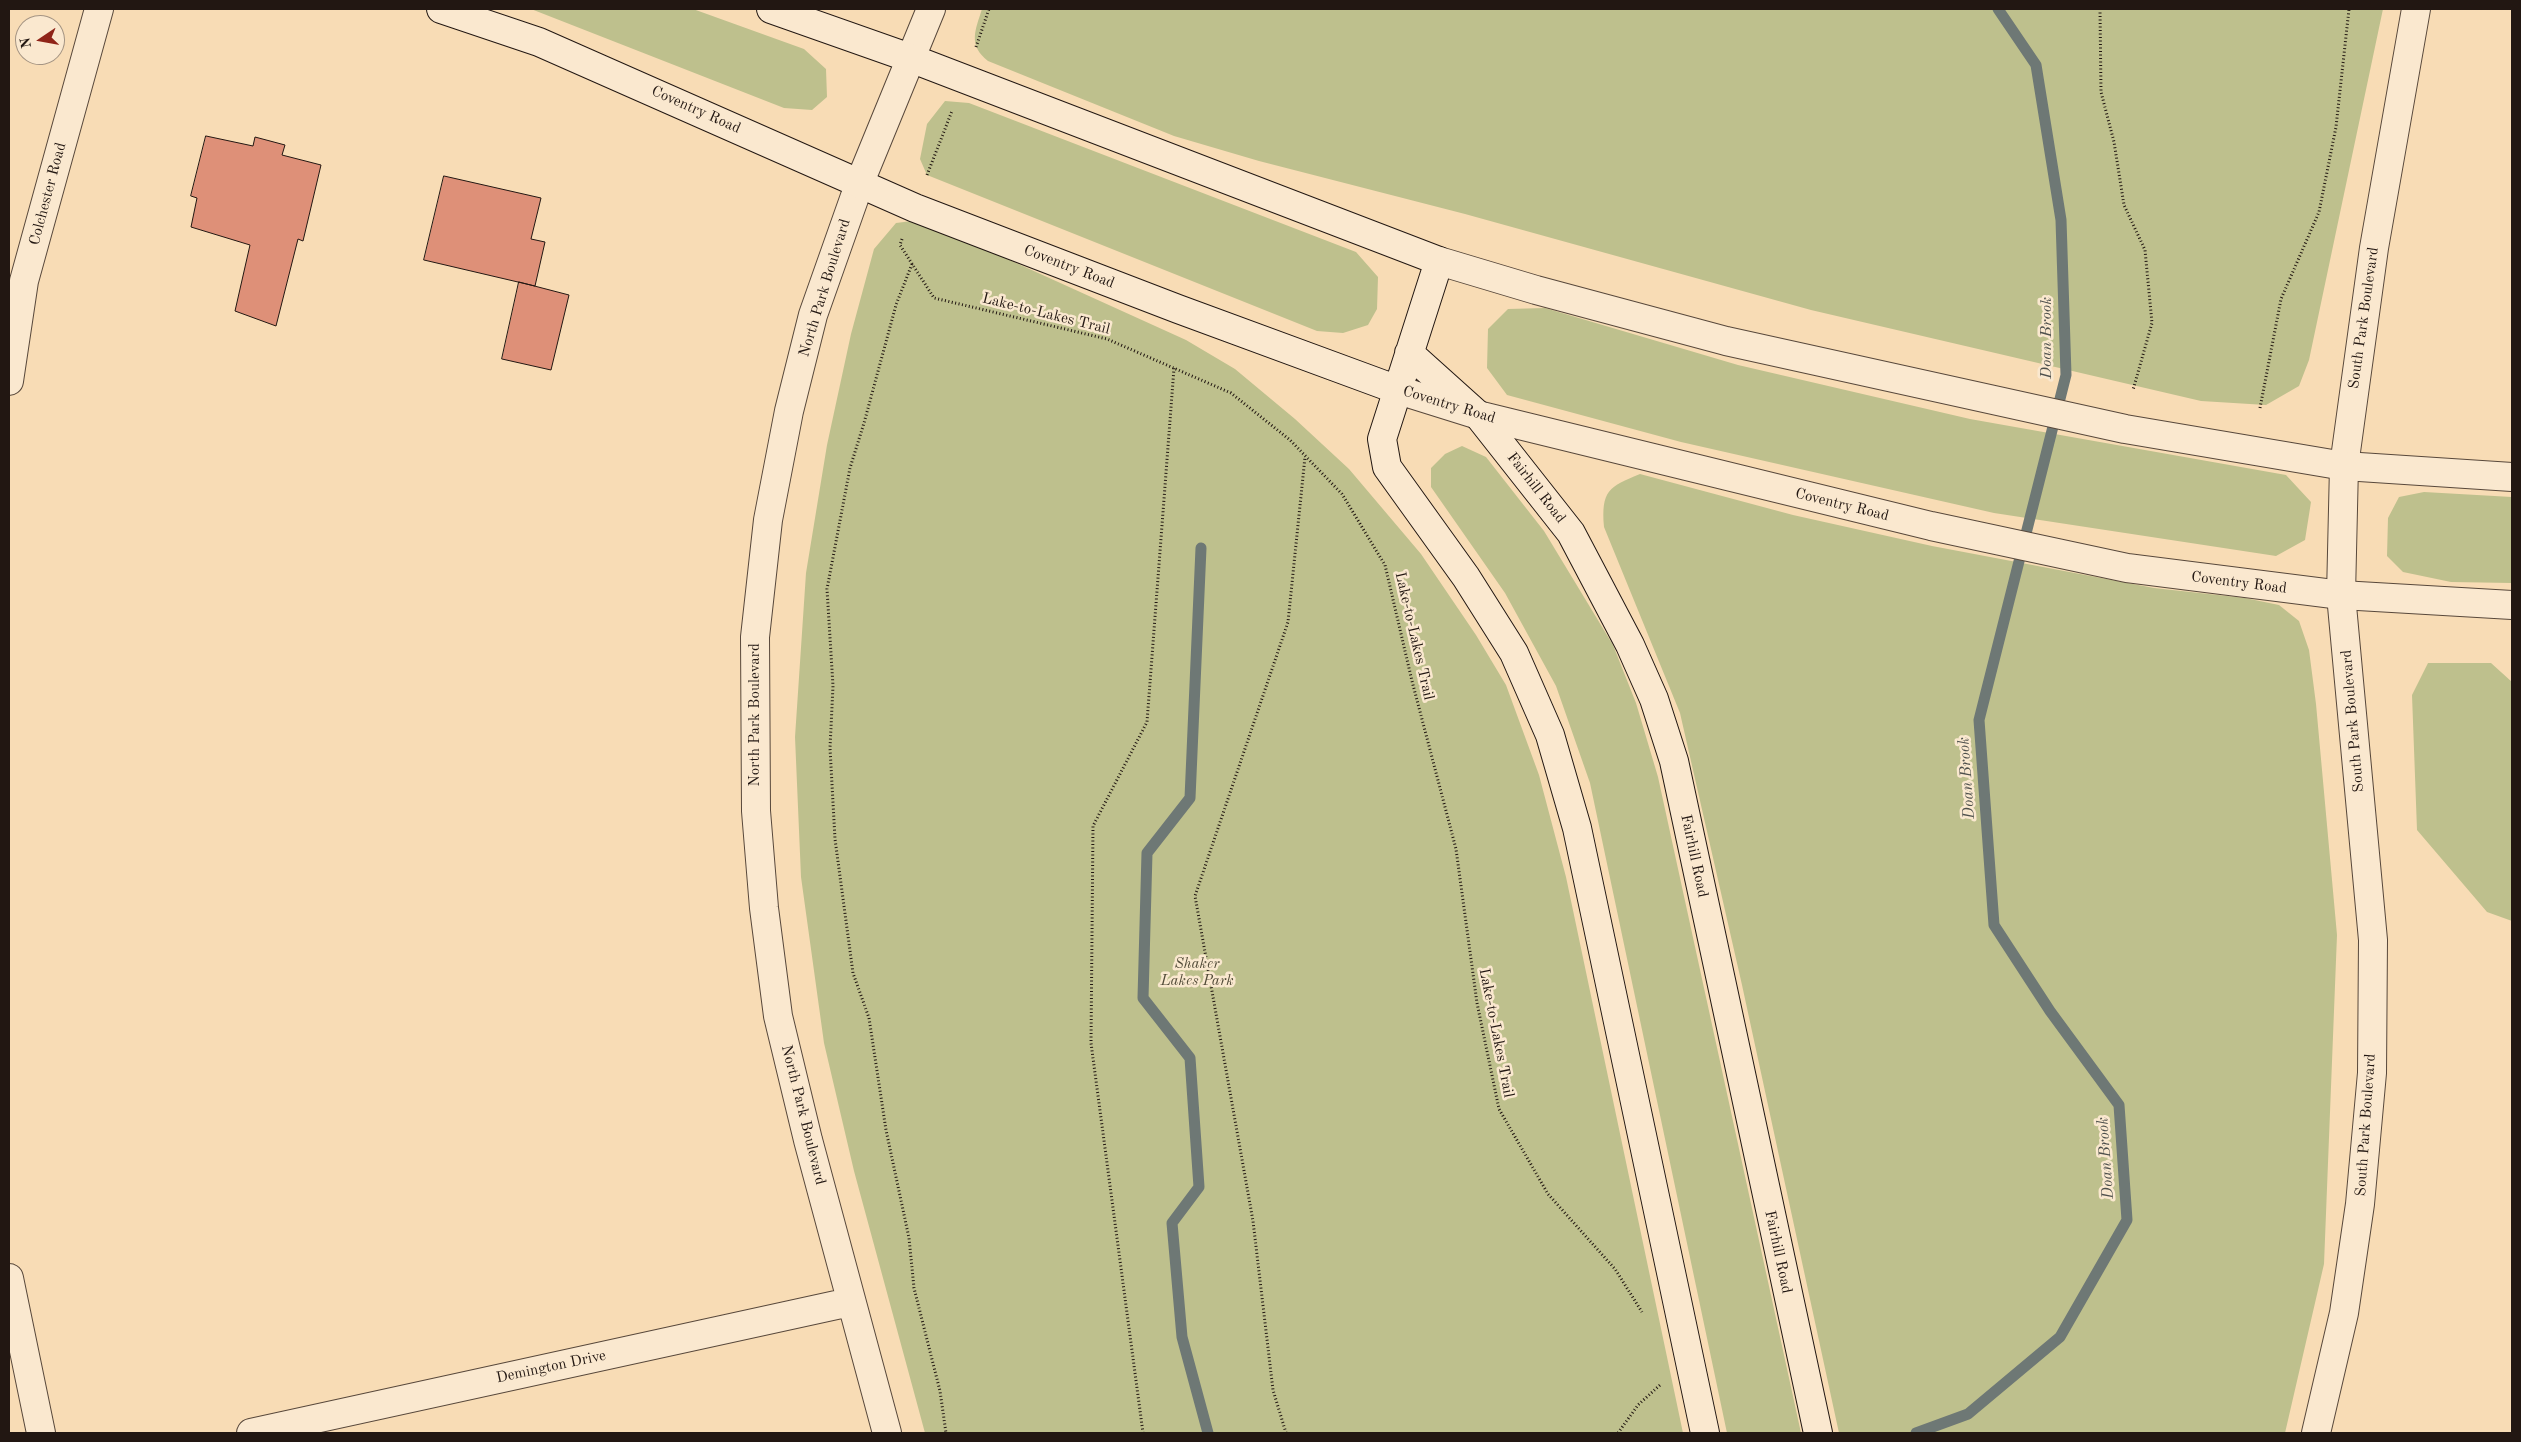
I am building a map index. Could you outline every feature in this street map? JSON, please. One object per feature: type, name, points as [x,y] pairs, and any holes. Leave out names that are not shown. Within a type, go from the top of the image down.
[{"type":"street","name":"Colchester Road","points":[[9,381],[24,281],[99,9]]},
{"type":"street","name":"Coventry Road","points":[[441,9],[539,42],[860,182],[915,208],[1178,310],[1398,390],[1478,415],[1931,526],[2127,568],[2341,595],[2512,605]]},
{"type":"street","points":[[771,9],[910,58],[1439,261],[1536,290],[1726,341],[2125,429],[2344,466],[2512,477]]},
{"type":"street","name":"North Park Boulevard","points":[[887,1433],[850,1302],[778,1016],[764,908],[756,811],[755,637],[768,520],[789,411],[813,315],[860,182],[932,9]]},
{"type":"street","name":"South Park Boulevard","points":[[2316,1433],[2344,1313],[2360,1204],[2372,1073],[2373,940],[2341,595],[2344,466],[2374,248],[2416,9]]},
{"type":"street","points":[[1439,261],[1382,439],[1387,467],[1466,577],[1514,653],[1552,744],[1577,828],[1705,1433]]},
{"type":"street","name":"Fairhill Road","points":[[1409,353],[1478,415],[1571,533],[1630,646],[1654,699],[1674,761],[1818,1433]]},
{"type":"street","points":[[9,1278],[41,1433]]},
{"type":"street","name":"Demington Drive","points":[[251,1433],[850,1302]]},
{"type":"path","name":"Lake-to-Lakes Trail","points":[[989,9],[964,80],[900,245],[934,298],[1107,339],[1231,393],[1290,440],[1342,494],[1385,564],[1412,681],[1456,849],[1478,1003],[1499,1109],[1548,1194],[1615,1269],[1646,1318]]},
{"type":"path","points":[[2100,9],[2101,92],[2114,142],[2124,206],[2145,250],[2152,323],[2133,390]]},
{"type":"path","points":[[2260,408],[2281,299],[2319,212],[2336,127],[2348,9]]},
{"type":"path","points":[[912,263],[896,305],[850,468],[827,589],[833,686],[830,748],[835,839],[853,973],[869,1018],[886,1130],[909,1238],[914,1288],[940,1391],[946,1433]]},
{"type":"path","points":[[1142,1433],[1091,1044],[1093,826],[1147,722],[1174,368]]},
{"type":"path","points":[[1286,1433],[1273,1390],[1253,1220],[1195,896],[1288,622],[1306,456]]},
{"type":"path","points":[[1618,1433],[1638,1405],[1666,1378]]},
{"type":"green space","points":[[531,9],[693,9],[804,49],[826,69],[827,97],[812,110],[784,108]]},
{"type":"green space","points":[[982,9],[2383,9],[2309,360],[2299,386],[2266,405],[2201,401],[1811,310],[1465,214],[1259,161],[1174,136],[988,61],[975,43]]},
{"type":"green space","points":[[945,101],[969,103],[1356,252],[1378,277],[1377,309],[1368,325],[1343,333],[1317,331],[927,175],[920,159],[927,124]]},
{"type":"green space","name":"Shaker Lakes Park","points":[[912,221],[928,223],[1186,340],[1235,369],[1295,419],[1349,469],[1421,554],[1476,635],[1506,685],[1539,775],[1566,877],[1683,1433],[925,1433],[854,1171],[824,1043],[801,877],[795,737],[806,573],[827,445],[851,334],[874,249],[896,223]]},
{"type":"green space","points":[[1545,308],[1738,365],[1970,419],[2286,475],[2311,502],[2305,540],[2276,556],[1994,513],[1681,442],[1507,395],[1487,368],[1488,329],[1508,309]]},
{"type":"green space","points":[[1462,446],[1486,457],[1544,531],[1613,645],[1636,703],[1658,777],[1801,1433],[1727,1433],[1590,783],[1556,686],[1505,593],[1431,487],[1431,468],[1445,454]]},
{"type":"green space","points":[[1640,474],[1793,515],[1932,546],[2154,588],[2245,598],[2279,605],[2299,621],[2309,650],[2316,704],[2337,935],[2324,1264],[2285,1433],[1839,1433],[1742,985],[1680,713],[1604,527],[1604,505],[1609,492],[1614,487]]},
{"type":"green space","points":[[2424,492],[2512,497],[2512,583],[2451,582],[2403,572],[2387,556],[2388,518],[2399,497]]},
{"type":"green space","points":[[2428,663],[2491,663],[2512,682],[2512,921],[2487,912],[2417,830],[2412,695]]},
{"type":"building","points":[[206,136],[253,146],[255,137],[285,145],[282,155],[321,165],[303,241],[298,239],[276,326],[235,311],[250,245],[191,227],[197,198],[191,196]]},
{"type":"building","points":[[444,176],[541,198],[531,239],[545,242],[535,286],[424,260]]},
{"type":"building","points":[[519,282],[569,295],[551,370],[502,359]]},
{"type":"waterway","name":"Doan Brook","points":[[1916,1433],[1968,1414],[2060,1337],[2127,1220],[2119,1105],[2050,1011],[1994,925],[1979,720],[2066,375],[2061,220],[2036,65],[1998,9]]},
{"type":"waterway","points":[[1201,548],[1190,798],[1147,853],[1143,998],[1190,1058],[1199,1187],[1172,1223],[1182,1337],[1208,1433]]}]
